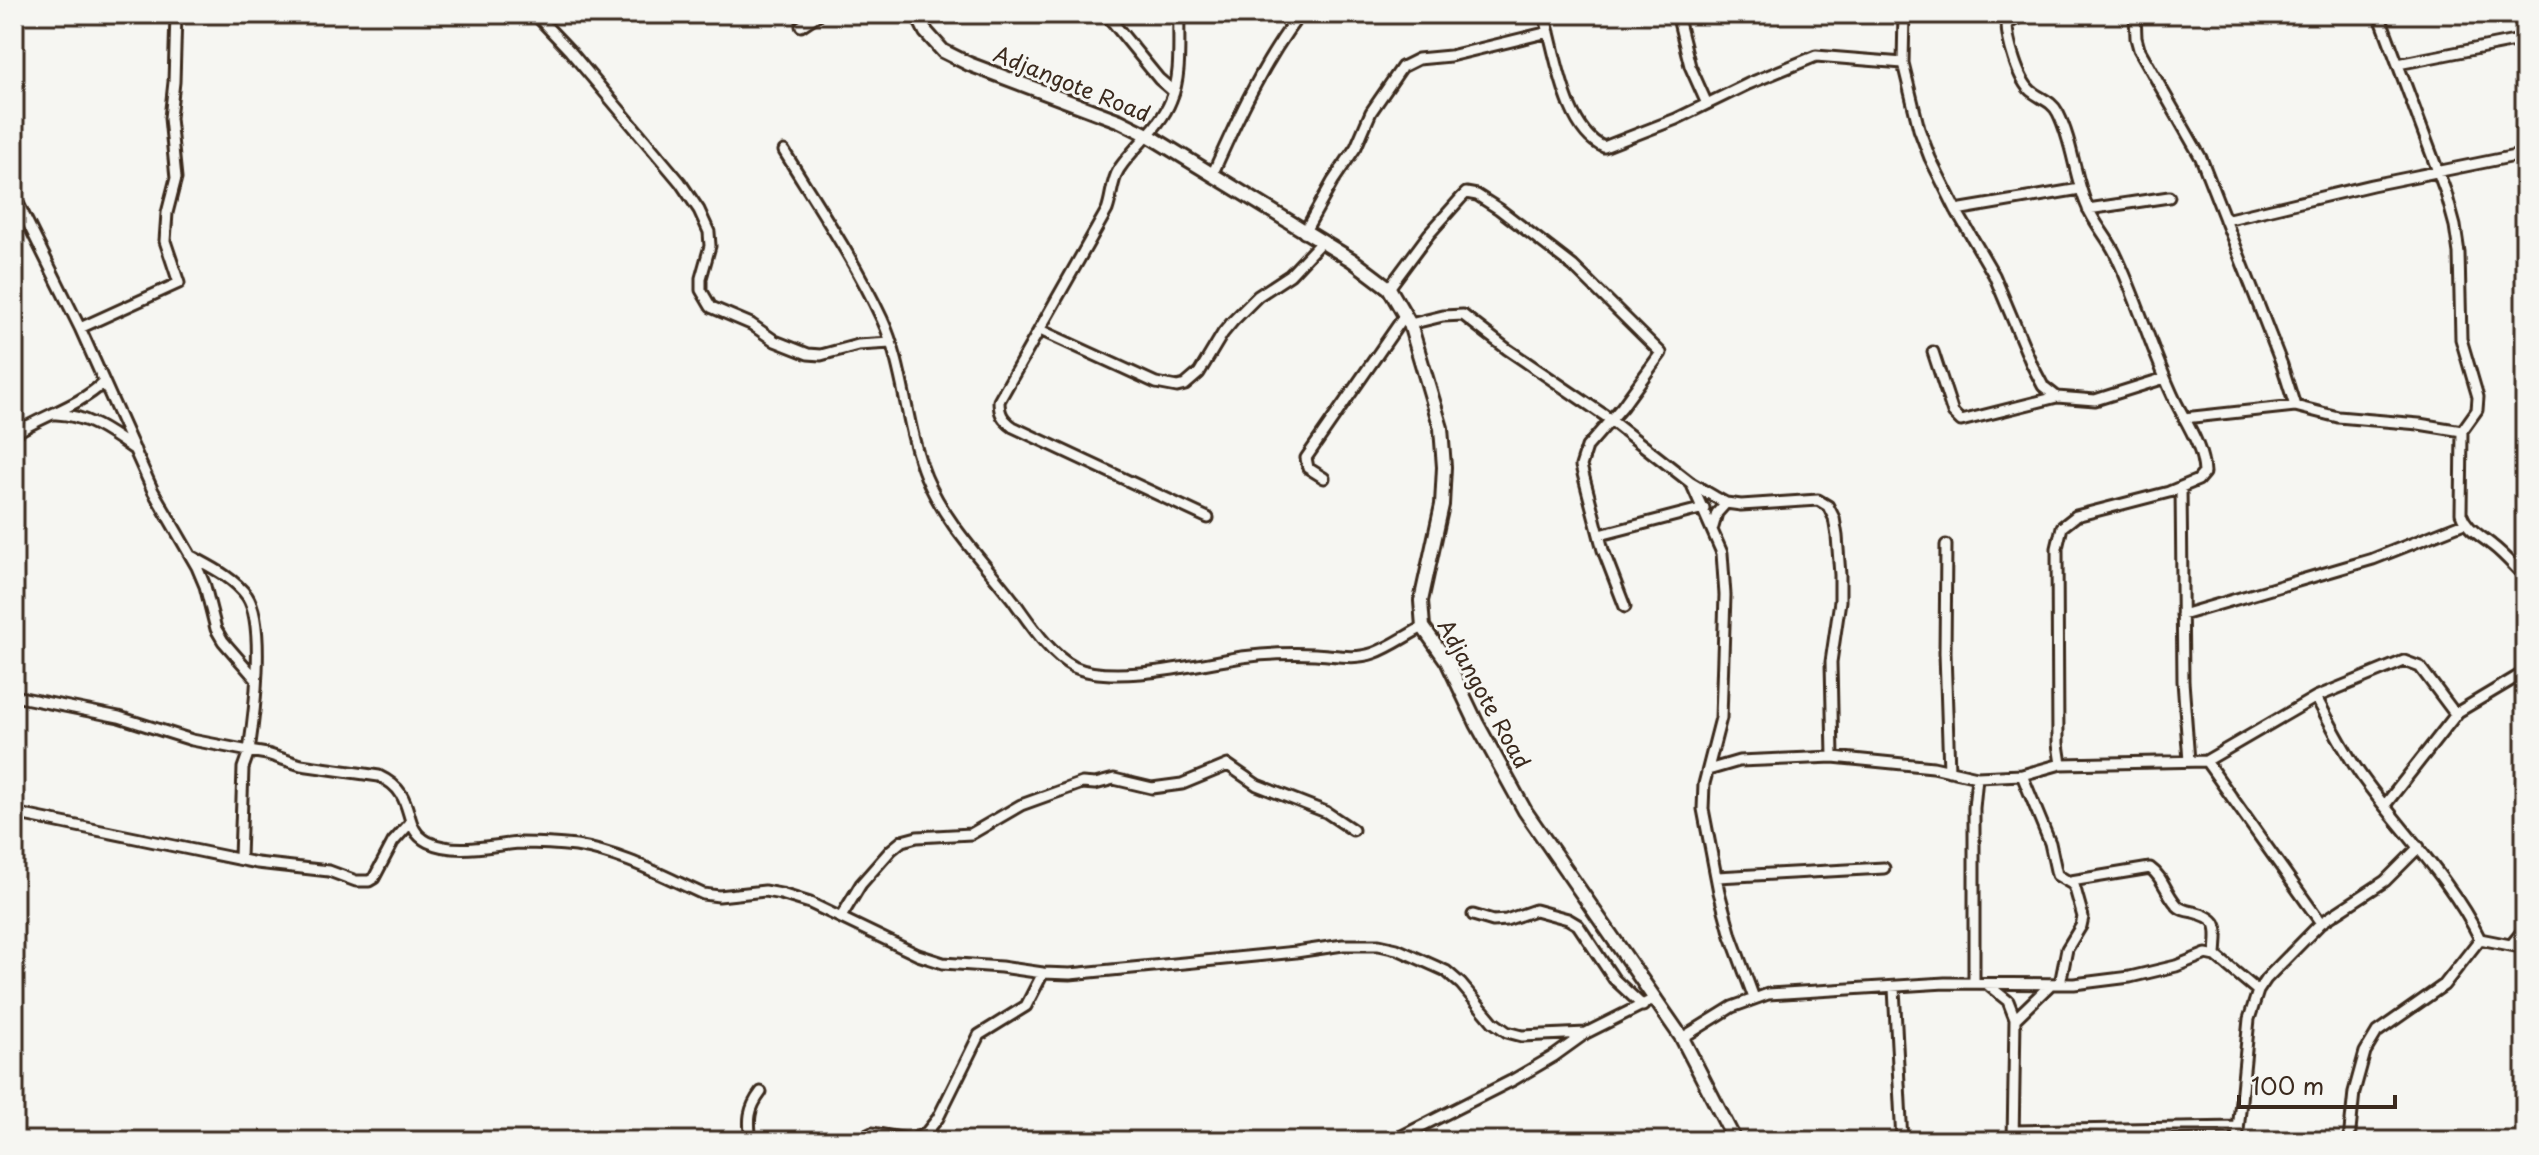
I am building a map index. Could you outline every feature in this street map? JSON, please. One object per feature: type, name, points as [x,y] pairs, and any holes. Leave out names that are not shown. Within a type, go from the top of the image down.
[{"type":"street","points":[[80,328],[179,283],[165,241],[167,213],[176,178],[170,118],[176,14]]},
{"type":"street","points":[[535,14],[680,182],[699,210],[709,232],[710,246],[701,278],[701,290],[711,307],[751,324],[775,341],[808,354],[821,355],[858,345],[891,343]]},
{"type":"street","points":[[801,26],[819,14]]},
{"type":"street","name":"Adjangote Road","points":[[917,14],[926,32],[943,51],[1148,135],[1352,260],[1389,288],[1408,320],[1441,428],[1444,467],[1442,505],[1421,601],[1423,627],[1447,661],[1477,724],[1525,811],[1682,1038],[1735,1141]]},
{"type":"street","points":[[1106,14],[1159,79],[1174,92]]},
{"type":"street","points":[[1179,14],[1174,92],[1160,122],[1119,169],[1107,210],[999,401],[999,411],[1003,420],[1013,427],[1208,518]]},
{"type":"street","points":[[1213,173],[1248,96],[1277,45],[1300,14]]},
{"type":"street","points":[[1544,14],[1572,115],[1583,132],[1594,143],[1604,147],[1816,56],[1903,63]]},
{"type":"street","points":[[1677,14],[1690,66],[1707,104]]},
{"type":"street","points":[[1904,14],[1903,63],[1919,129],[1930,158],[1994,275],[2043,386],[2057,397]]},
{"type":"street","points":[[2025,14],[2007,24],[2007,38],[2027,88],[2049,101],[2057,110],[2071,145],[2080,189],[2088,209],[2114,253],[2165,378],[2201,455],[2204,473],[2198,480],[2181,487],[2076,516],[2062,527],[2057,548],[2058,744],[2061,764]]},
{"type":"street","points":[[2135,14],[2139,49],[2201,158],[2295,406]]},
{"type":"street","points":[[2379,14],[2455,226],[2459,253],[2461,339],[2478,397],[2477,410],[2462,431],[2461,513],[2464,523],[2494,546],[2525,577]]},
{"type":"street","points":[[1304,233],[1356,147],[1371,112],[1402,67],[1418,59],[1450,56],[1549,32]]},
{"type":"street","points":[[2398,64],[2525,39]]},
{"type":"street","points":[[784,151],[849,258],[891,343],[912,434],[926,477],[942,509],[961,538],[1054,651],[1074,667],[1103,673],[1141,673],[1257,655],[1354,657],[1376,652],[1423,627]]},
{"type":"street","points":[[2225,220],[2525,154]]},
{"type":"street","points":[[1956,210],[2080,189]]},
{"type":"street","points":[[1389,288],[1429,234],[1461,198],[1466,193],[1477,195],[1573,266],[1661,353],[1622,407],[1587,447],[1581,466],[1611,573],[1625,607]]},
{"type":"street","points":[[14,195],[80,328],[153,491],[205,586],[216,629],[256,679]]},
{"type":"street","points":[[2088,209],[2169,197]]},
{"type":"street","points":[[1040,330],[1156,383],[1177,387],[1185,385],[1199,373],[1233,321],[1258,296],[1290,275],[1320,243]]},
{"type":"street","points":[[1324,478],[1308,468],[1306,458],[1408,320],[1463,315],[1598,411],[1691,483],[1726,503],[1757,505],[1818,500],[1828,506],[1834,518],[1840,575],[1831,662],[1833,757]]},
{"type":"street","points":[[1933,352],[1953,413],[1961,421],[2057,397],[2095,400],[2165,378]]},
{"type":"street","points":[[14,434],[32,422],[56,414],[104,382]]},
{"type":"street","points":[[2184,418],[2295,406],[2338,417],[2462,431]]},
{"type":"street","points":[[1598,411],[1622,407]]},
{"type":"street","points":[[56,414],[73,414],[84,419],[105,429],[136,451]]},
{"type":"street","points":[[1691,483],[1722,553],[1725,595],[1721,718],[1704,784],[1703,809],[1731,936],[1754,998]]},
{"type":"street","points":[[2181,487],[2183,681],[2189,761]]},
{"type":"street","points":[[1713,527],[1717,513],[1726,503]]},
{"type":"street","points":[[1600,535],[1704,508]]},
{"type":"street","points":[[2182,615],[2373,559],[2464,523]]},
{"type":"street","points":[[1946,545],[1945,653],[1949,771]]},
{"type":"street","points":[[191,556],[223,574],[248,597],[256,623],[256,679],[249,751],[243,768],[240,858]]},
{"type":"street","points":[[1708,770],[1739,761],[1833,757],[1933,767],[1977,777],[2022,775],[2061,764],[2206,761],[2316,697],[2404,661],[2420,667],[2453,711],[2458,712]]},
{"type":"street","points":[[2385,805],[2458,712],[2525,672]]},
{"type":"street","points":[[14,696],[119,717],[192,740],[301,765],[379,776],[390,781],[404,795],[411,822],[419,836],[442,847],[524,843],[610,852],[703,894],[719,896],[765,891],[810,903],[918,955],[943,963],[1070,974],[1372,944],[1397,949],[1446,971],[1493,1022],[1507,1032],[1522,1036],[1586,1033]]},
{"type":"street","points":[[2316,697],[2340,743],[2459,900],[2480,939]]},
{"type":"street","points":[[2206,761],[2321,923]]},
{"type":"street","points":[[841,917],[861,884],[902,841],[917,837],[971,834],[1021,805],[1082,783],[1095,784],[1114,779],[1152,788],[1182,784],[1228,765],[1257,785],[1326,812],[1353,830]]},
{"type":"street","points":[[2022,775],[2061,879],[2071,881],[2150,868],[2157,873],[2182,910],[2210,916],[2214,921],[2216,956]]},
{"type":"street","points":[[1974,982],[1974,808],[1977,777]]},
{"type":"street","points":[[14,813],[257,863],[329,871],[356,881],[369,881],[378,872],[400,833],[411,822]]},
{"type":"street","points":[[2237,1141],[2249,1019],[2258,991],[2321,923],[2385,881],[2419,847]]},
{"type":"street","points":[[2404,864],[2432,864]]},
{"type":"street","points":[[1717,877],[1884,868]]},
{"type":"street","points":[[2015,1019],[2055,984],[2067,949],[2081,926],[2083,917],[2071,881]]},
{"type":"street","points":[[1473,915],[1493,921],[1506,920],[1535,910],[1568,919],[1578,925],[1614,979],[1643,1006]]},
{"type":"street","points":[[2511,945],[2525,928]]},
{"type":"street","points":[[2480,939],[2525,948]]},
{"type":"street","points":[[2349,1141],[2354,1092],[2365,1052],[2377,1032],[2444,985],[2480,939]]},
{"type":"street","points":[[1682,1038],[1707,1020],[1768,994],[1974,982],[2055,984],[2130,977],[2176,966],[2206,954],[2216,956],[2258,991]]},
{"type":"street","points":[[855,1141],[872,1133],[912,1140],[926,1133],[938,1118],[979,1035],[1026,1006],[1043,973]]},
{"type":"street","points":[[1986,983],[2008,1001],[2015,1019],[2013,1136],[2238,1127]]},
{"type":"street","points":[[1894,988],[1902,1141]]},
{"type":"street","points":[[1392,1141],[1513,1080],[1586,1033],[1656,998]]},
{"type":"street","points":[[751,1141],[748,1118],[752,1104],[761,1092]]}]
